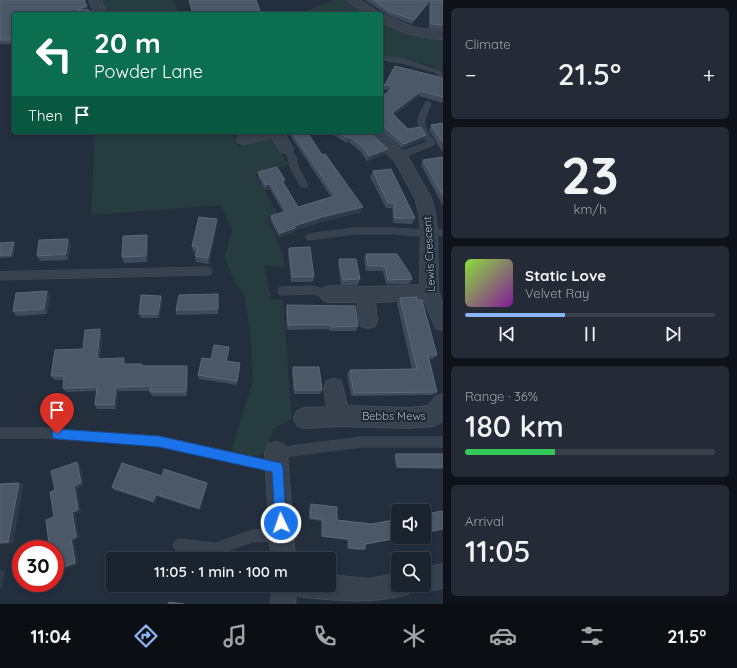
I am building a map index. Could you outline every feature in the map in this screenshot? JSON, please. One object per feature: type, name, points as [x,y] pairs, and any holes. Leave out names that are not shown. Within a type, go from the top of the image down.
[{"type":"street","points":[[352,0],[372,12]]},
{"type":"street","points":[[383,18],[394,25],[412,31],[443,35]]},
{"type":"street","points":[[244,139],[267,134]]},
{"type":"street","points":[[277,134],[286,148]]},
{"type":"street","name":"Lewis Crescent","points":[[374,134],[398,156],[423,198],[434,233],[429,292],[443,322]]},
{"type":"street","points":[[328,294],[365,295],[429,292]]},
{"type":"street","points":[[365,295],[368,320]]},
{"type":"street","points":[[334,388],[339,416]]},
{"type":"street","name":"Bebbs Mews","points":[[304,418],[339,416],[408,418],[433,416],[443,404]]},
{"type":"street","points":[[277,460],[282,552]]},
{"type":"street","points":[[431,579],[443,576]]},
{"type":"street","points":[[336,588],[370,591],[391,587]]},
{"type":"street","points":[[283,604],[284,592]]},
{"type":"lane","points":[[89,12],[99,8]]},
{"type":"lane","points":[[383,58],[402,61],[436,71],[443,76]]},
{"type":"lane","points":[[398,156],[431,143],[420,122],[428,104]]},
{"type":"lane","points":[[286,148],[292,157],[294,167],[304,185]]},
{"type":"lane","points":[[309,237],[354,231],[434,233]]},
{"type":"lane","points":[[0,276],[208,271]]},
{"type":"lane","points":[[282,291],[312,290],[328,294]]},
{"type":"lane","points":[[0,433],[42,433],[159,442],[277,460],[361,442],[443,442]]},
{"type":"lane","points":[[180,545],[216,549],[252,536],[281,535]]},
{"type":"green space","points":[[102,0],[174,0],[177,12],[109,12]]},
{"type":"green space","points":[[333,0],[344,0],[363,12],[303,12]]},
{"type":"green space","points":[[383,25],[403,33],[443,39],[443,71],[436,67],[383,55]]},
{"type":"green space","points":[[95,134],[233,134],[239,146],[265,139],[273,140],[289,165],[255,174],[278,214],[267,218],[277,238],[286,268],[264,265],[271,299],[283,300],[292,419],[273,429],[268,452],[249,459],[230,455],[253,380],[251,344],[245,297],[234,281],[225,258],[232,230],[221,205],[91,215]]},
{"type":"building","points":[[0,0],[84,0],[87,6],[78,10],[89,10],[90,12],[12,12],[12,40],[0,40]]},
{"type":"building","points":[[189,0],[256,0],[260,10],[255,12],[192,12]]},
{"type":"building","points":[[373,0],[430,0],[414,20],[389,11]]},
{"type":"building","points":[[431,0],[443,0],[443,25],[431,24]]},
{"type":"building","points":[[395,66],[443,78],[443,97],[421,91],[392,113],[408,129],[421,127],[426,135],[404,144],[383,126],[383,95],[392,89],[390,85],[386,85],[383,88]]},
{"type":"building","points":[[443,123],[443,143],[431,125]]},
{"type":"building","points":[[293,134],[308,134],[322,155],[325,154],[363,207],[322,217],[294,226],[295,228],[280,233],[271,216],[286,211],[270,184],[266,185],[258,172],[277,167],[285,180],[282,181],[298,207],[335,196]]},
{"type":"building","points":[[341,134],[371,134],[388,149],[369,156],[363,147],[350,137],[348,138]]},
{"type":"building","points":[[443,157],[443,196],[423,160]]},
{"type":"building","points":[[391,169],[415,218],[395,218],[394,202],[388,203],[373,171]]},
{"type":"building","points":[[199,217],[217,219],[208,258],[195,256],[198,247],[192,246]]},
{"type":"building","points":[[147,235],[146,256],[122,257],[123,236]]},
{"type":"building","points":[[68,239],[66,254],[37,256],[39,240]]},
{"type":"building","points":[[14,242],[11,255],[0,255],[0,243]]},
{"type":"building","points":[[310,247],[314,277],[292,277],[289,248]]},
{"type":"building","points":[[366,254],[397,254],[412,279],[388,280],[385,266],[368,266]]},
{"type":"building","points":[[339,259],[356,259],[360,279],[343,280]]},
{"type":"building","points":[[47,291],[44,309],[13,311],[16,293]]},
{"type":"building","points":[[218,294],[218,309],[176,310],[179,295]]},
{"type":"building","points":[[141,295],[161,296],[158,314],[139,314]]},
{"type":"building","points":[[417,297],[417,300],[422,300],[437,355],[428,355],[437,392],[354,393],[350,370],[417,369],[400,298]]},
{"type":"building","points":[[287,305],[355,306],[358,326],[331,327],[331,325],[288,325]]},
{"type":"building","points":[[100,329],[97,359],[124,358],[123,364],[142,364],[142,366],[187,366],[186,392],[150,392],[151,386],[116,387],[114,405],[95,405],[97,387],[63,388],[64,376],[51,376],[55,350],[83,349],[85,330]]},
{"type":"building","points":[[214,345],[229,347],[226,361],[240,363],[237,381],[198,375],[202,358],[211,359]]},
{"type":"building","points":[[293,367],[319,367],[322,390],[295,390]]},
{"type":"building","points":[[396,454],[443,454],[443,467],[398,467]]},
{"type":"building","points":[[77,462],[81,483],[74,486],[78,510],[72,512],[76,537],[71,539],[75,563],[64,567],[64,540],[48,540],[46,520],[54,517],[50,492],[55,490],[51,471]]},
{"type":"building","points":[[122,463],[162,476],[164,469],[207,483],[199,508],[156,494],[153,501],[112,487]]},
{"type":"building","points":[[19,483],[8,542],[0,542],[0,484]]},
{"type":"building","points":[[311,504],[337,507],[337,520],[372,524],[391,520],[391,539],[365,544],[365,549],[350,548],[349,539],[323,536],[323,519],[311,518]]},
{"type":"building","points":[[443,511],[443,529],[431,532],[431,513]]},
{"type":"building","points":[[169,602],[184,604],[168,604]]},
{"type":"route","points":[[57,434],[159,442],[278,467],[281,523]]}]
